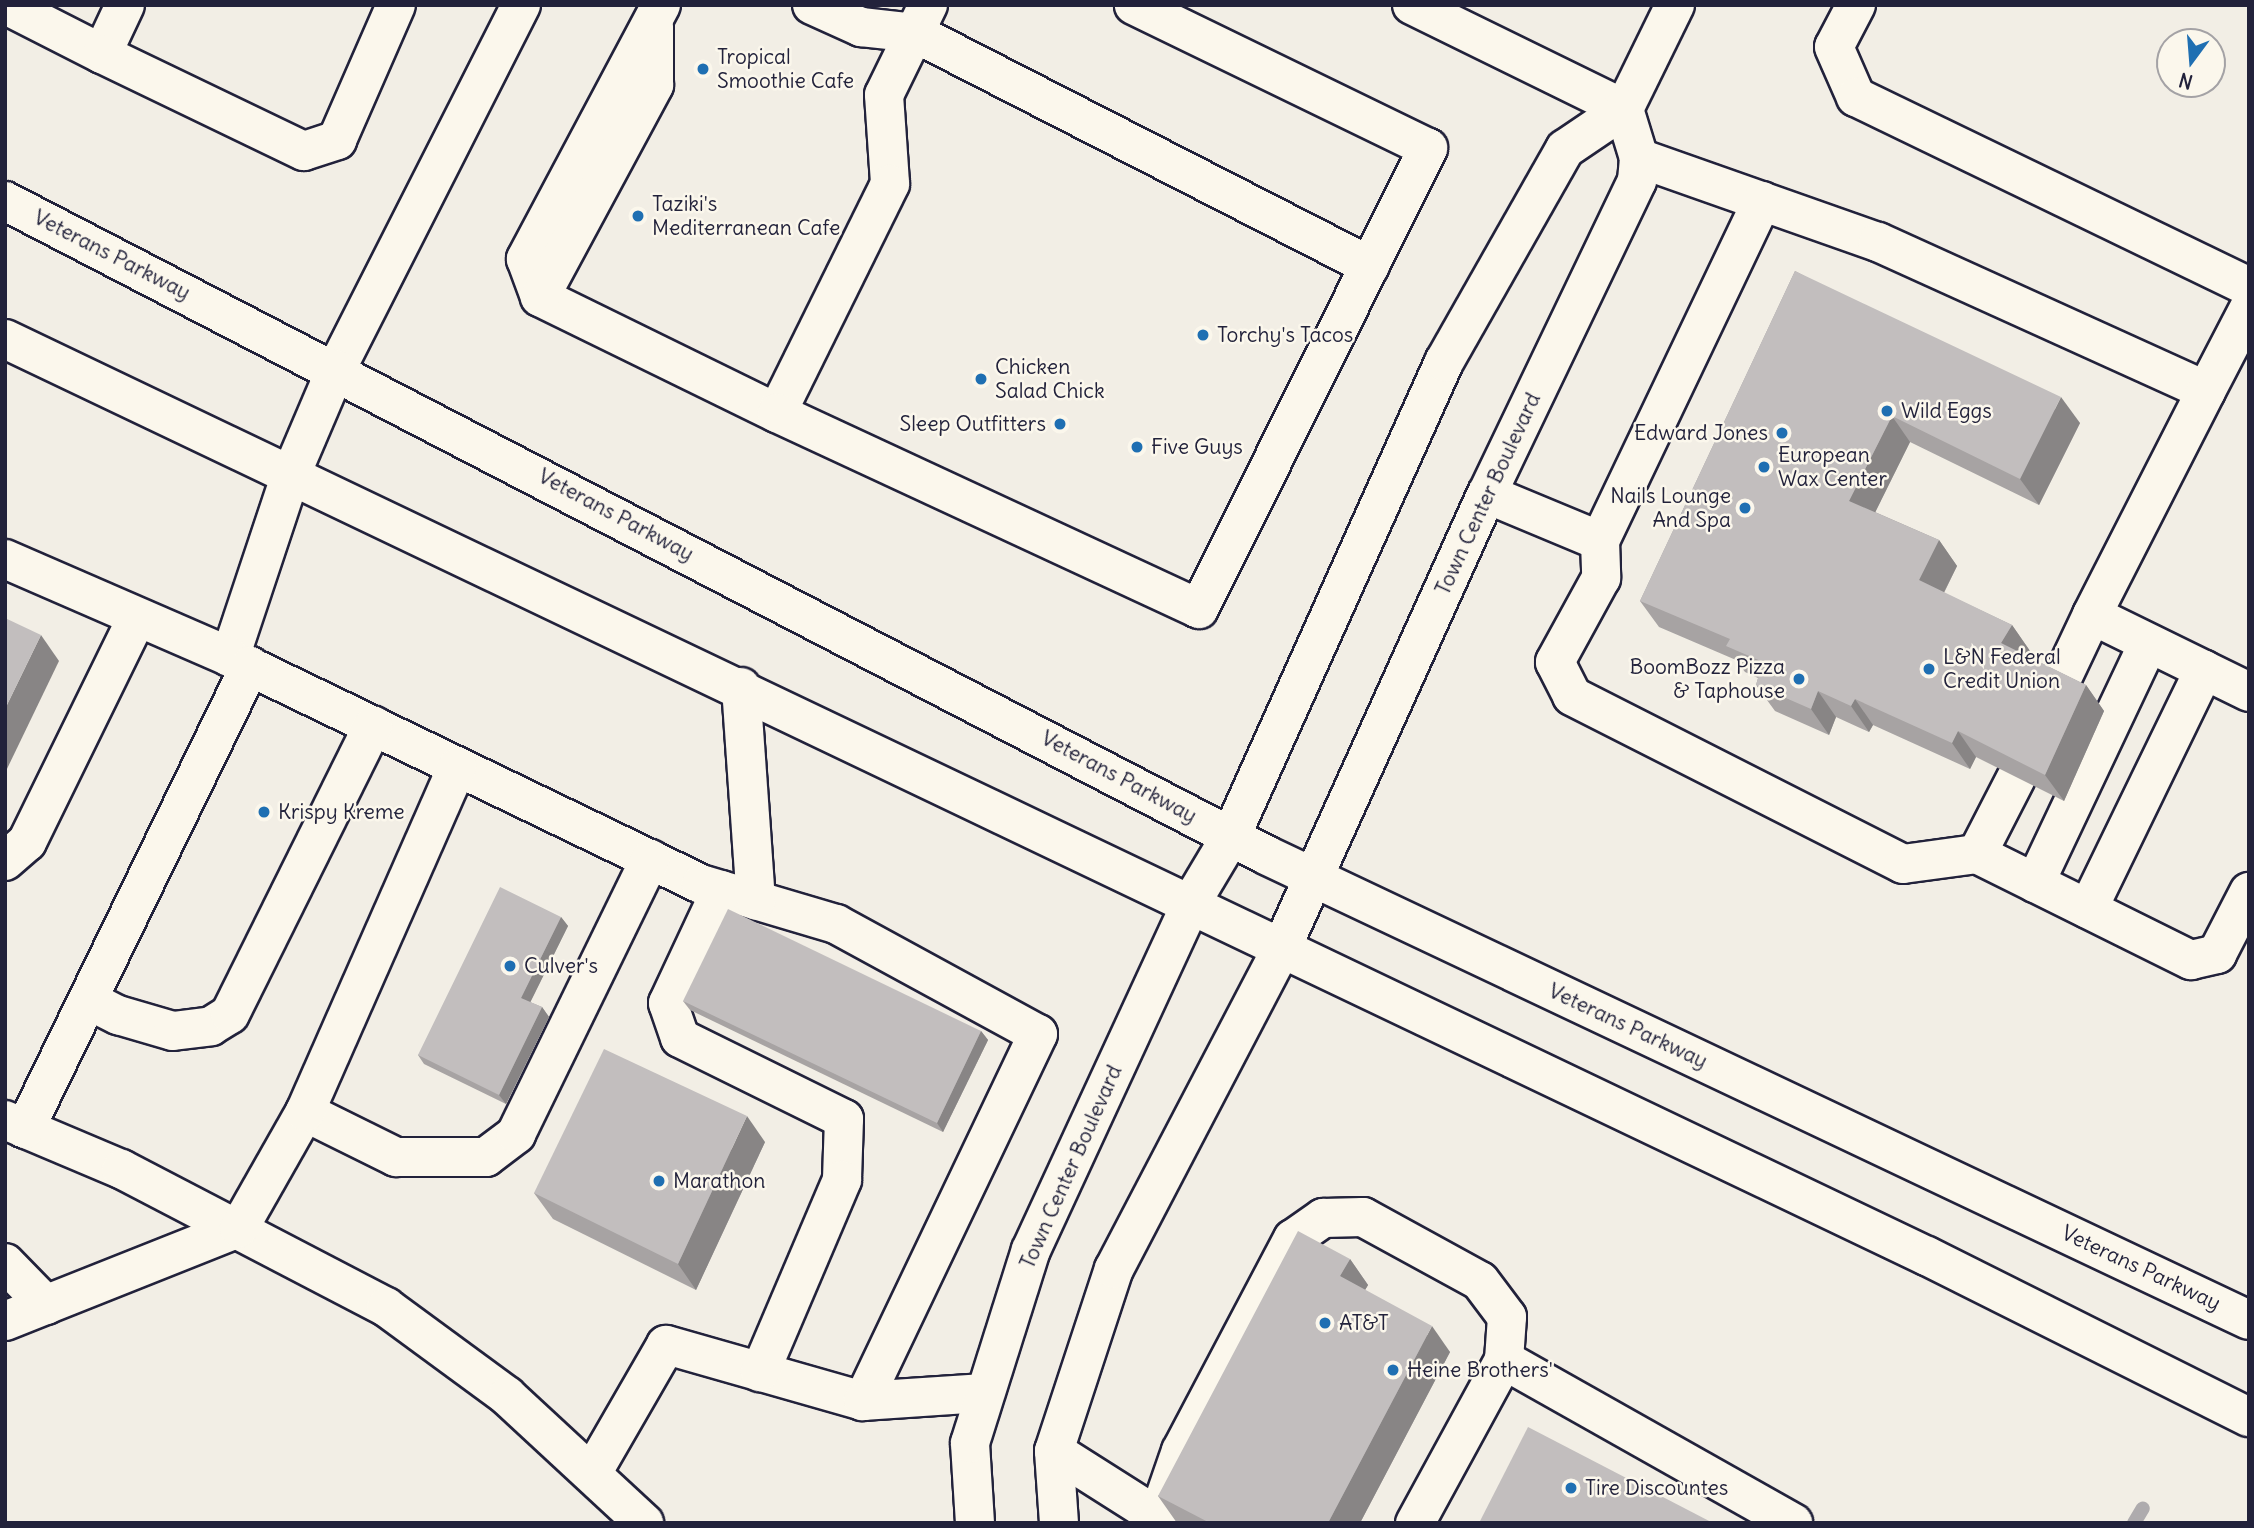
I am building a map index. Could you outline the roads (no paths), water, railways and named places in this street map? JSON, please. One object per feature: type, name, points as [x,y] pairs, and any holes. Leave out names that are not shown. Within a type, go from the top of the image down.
[{"type":"main road","points":[[6,5],[304,151],[337,140],[396,5]]},
{"type":"main road","points":[[102,54],[125,5]]},
{"type":"main road","points":[[521,5],[336,369],[290,477],[240,662],[88,1000],[15,1124],[239,1228],[386,1307],[507,1396],[644,1523]]},
{"type":"main road","points":[[812,5],[861,27],[922,19],[1370,265]]},
{"type":"main road","points":[[658,12],[526,259],[540,297],[777,413],[1199,609],[1428,148],[1134,5]]},
{"type":"main road","points":[[1412,5],[1624,109]]},
{"type":"main road","points":[[1231,836],[1444,362],[1565,149],[1624,109],[1675,5]]},
{"type":"main road","points":[[1856,5],[1834,47],[1856,97],[2249,287]]},
{"type":"main road","points":[[777,413],[890,184],[884,95],[922,19]]},
{"type":"main road","name":"Town Center Boulevard","points":[[1282,947],[1487,494],[1637,181],[1639,158],[1624,109]]},
{"type":"main road","points":[[1639,158],[1878,242],[2206,391]]},
{"type":"main road","name":"Veterans Parkway","points":[[5,201],[336,369],[1231,836],[2249,1320]]},
{"type":"main road","points":[[1762,201],[1600,541],[1601,578],[1555,662],[1572,696],[1903,864],[1977,854],[2191,960],[2217,954],[2249,892]]},
{"type":"main road","points":[[2057,689],[2249,308]]},
{"type":"main road","points":[[5,338],[290,477],[741,687],[1927,1256],[2249,1417]]},
{"type":"main road","points":[[1487,494],[1600,541]]},
{"type":"main road","points":[[5,559],[240,662],[650,859],[738,895],[836,924],[1038,1034],[863,1401]]},
{"type":"main road","points":[[2092,615],[2249,692]]},
{"type":"main road","points":[[5,861],[26,842],[137,617]]},
{"type":"main road","points":[[2035,883],[2148,644]]},
{"type":"main road","points":[[2088,909],[2204,670]]},
{"type":"main road","points":[[741,687],[738,895],[668,1003],[680,1038],[844,1119],[842,1180],[760,1372]]},
{"type":"main road","points":[[88,1000],[118,1015],[173,1031],[211,1026],[230,1014],[373,726]]},
{"type":"main road","points":[[5,1321],[239,1228],[305,1112],[457,767]]},
{"type":"main road","points":[[1977,854],[2016,778]]},
{"type":"main road","name":"Town Center Boulevard","points":[[975,1523],[970,1443],[1031,1250],[1191,903],[1231,836]]},
{"type":"main road","points":[[305,1112],[396,1157],[486,1157],[516,1133],[650,859]]},
{"type":"main road","points":[[1059,1523],[1054,1451],[1114,1269],[1282,947]]},
{"type":"main road","points":[[1054,1451],[1155,1519],[1181,1451],[1293,1240],[1323,1218],[1363,1217],[1480,1281],[1507,1317],[1504,1360],[1415,1523]]},
{"type":"main road","points":[[5,1263],[46,1305]]},
{"type":"main road","points":[[592,1473],[666,1345],[863,1401],[985,1393]]},
{"type":"main road","points":[[1504,1360],[1793,1523]]},
{"type":"waterway","points":[[2134,1523],[2143,1508]]},
{"type":"place","name":"Tropical Smoothie Cafe","points":[[703,69]]},
{"type":"place","name":"Taziki's Mediterranean Cafe","points":[[638,216]]},
{"type":"place","name":"Torchy's Tacos","points":[[1203,335]]},
{"type":"place","name":"Chicken Salad Chick","points":[[981,379]]},
{"type":"place","name":"Wild Eggs","points":[[1887,411]]},
{"type":"place","name":"Sleep Outfitters","points":[[1060,424]]},
{"type":"place","name":"Edward Jones","points":[[1782,433]]},
{"type":"place","name":"Five Guys","points":[[1137,447]]},
{"type":"place","name":"European Wax Center","points":[[1764,467]]},
{"type":"place","name":"Nails Lounge And Spa","points":[[1745,508]]},
{"type":"place","name":"L&N Federal Credit Union","points":[[1929,669]]},
{"type":"place","name":"BoomBozz Pizza & Taphouse","points":[[1799,679]]},
{"type":"place","name":"Krispy Kreme","points":[[264,812]]},
{"type":"place","name":"Culver's","points":[[510,966]]},
{"type":"place","name":"Marathon","points":[[659,1181]]},
{"type":"place","name":"AT&T","points":[[1325,1323]]},
{"type":"place","name":"Heine Brothers'","points":[[1393,1370]]},
{"type":"place","name":"Tire Discountes","points":[[1571,1488]]}]
